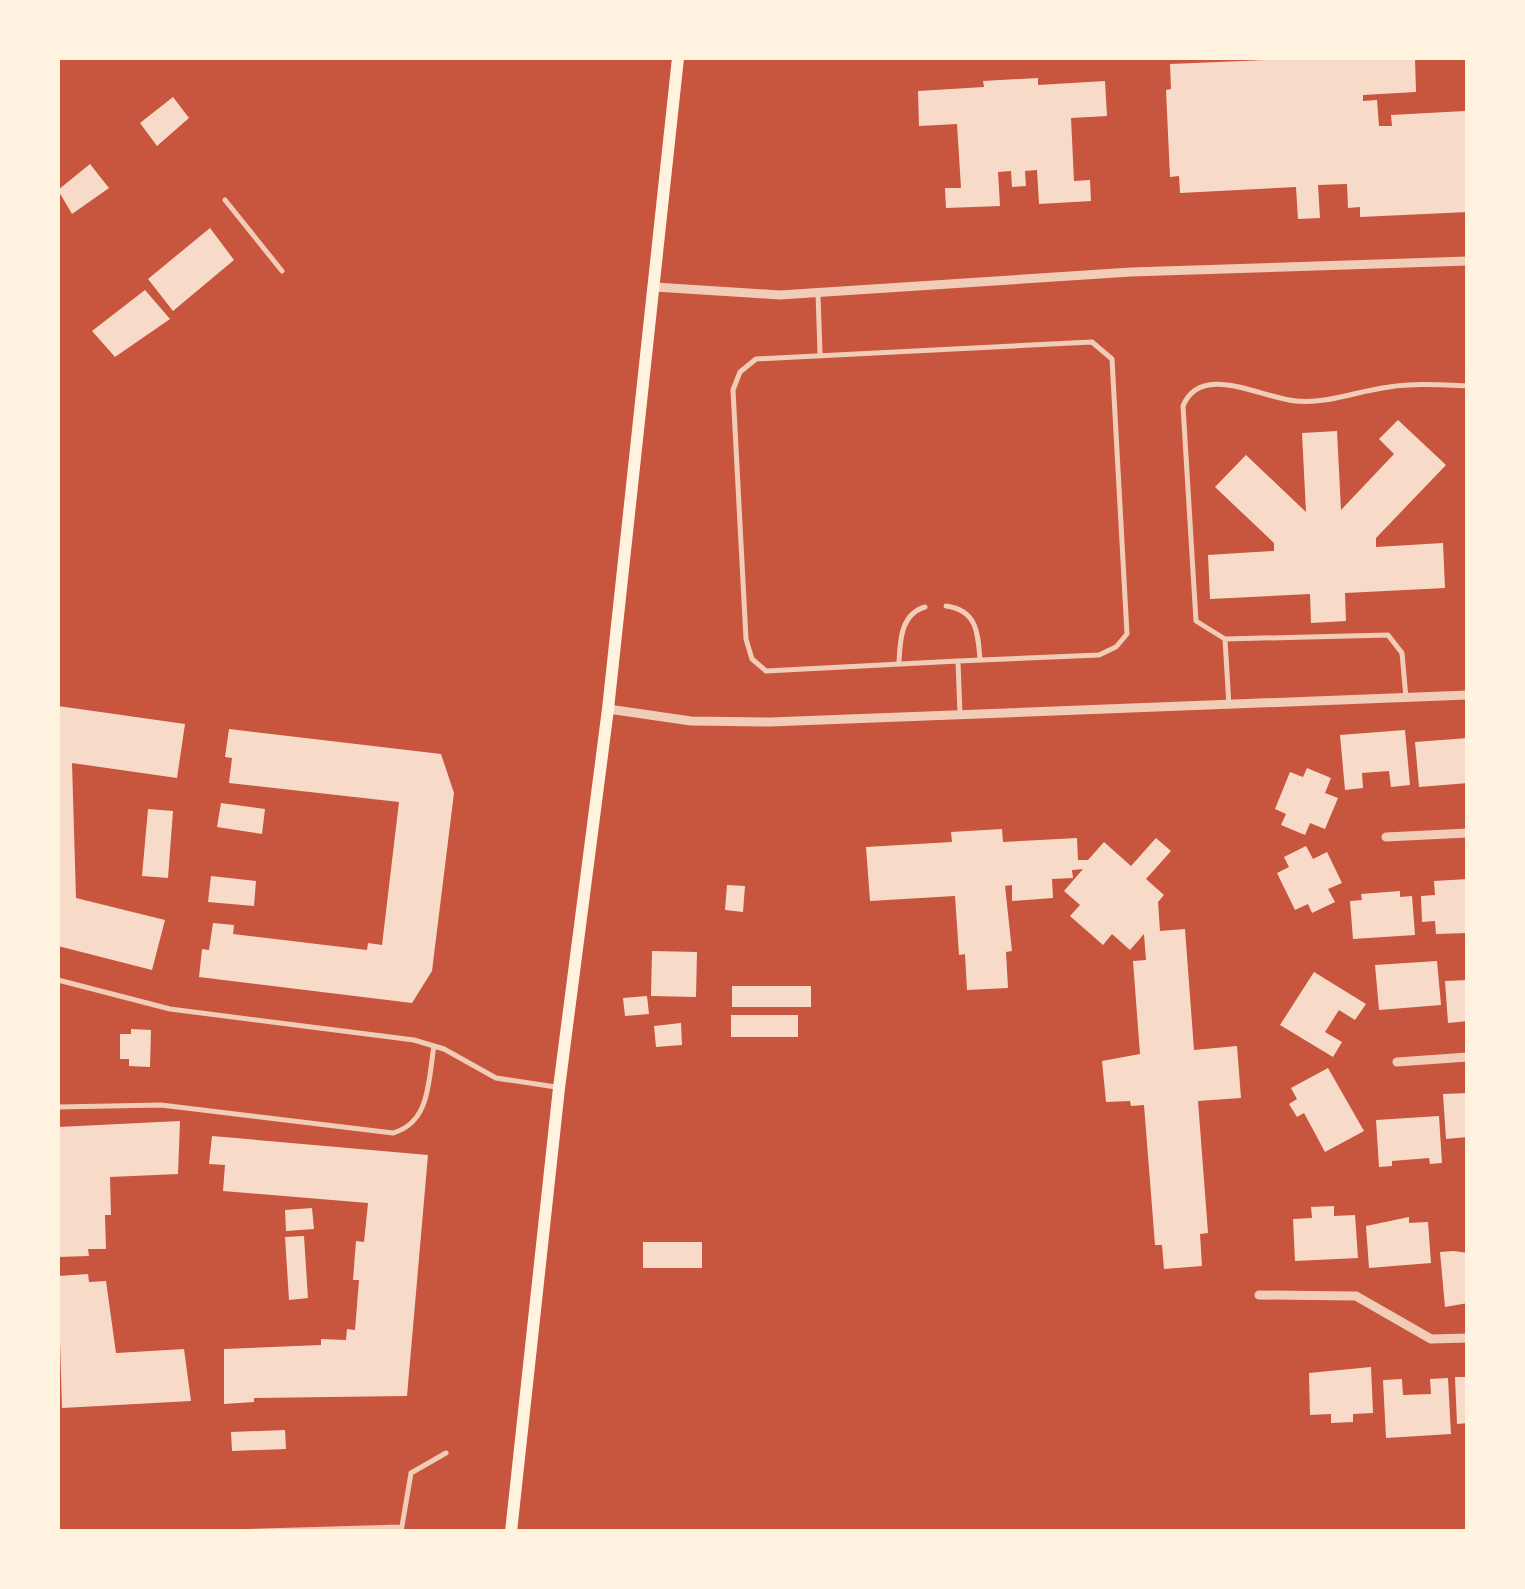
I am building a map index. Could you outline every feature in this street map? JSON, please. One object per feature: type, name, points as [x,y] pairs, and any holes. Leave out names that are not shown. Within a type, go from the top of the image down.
[{"type":"main road","points":[[511,1532],[559,1088],[608,709],[656,287],[678,58]]},
{"type":"street","points":[[656,287],[818,294],[1131,272],[1468,261]]},
{"type":"street","points":[[608,709],[691,722],[961,718],[1468,695]]},
{"type":"street","points":[[1386,837],[1468,833]]},
{"type":"street","points":[[1397,1062],[1468,1057]]},
{"type":"street","points":[[1259,1295],[1356,1296],[1432,1339],[1468,1338]]},
{"type":"lane","points":[[225,200],[282,270]]},
{"type":"lane","points":[[818,294],[820,353]]},
{"type":"lane","points":[[1092,342],[1112,359],[1127,634],[1116,648],[1099,655],[980,660],[766,671],[752,660],[747,647],[733,390],[740,372],[756,358],[1092,342]]},
{"type":"lane","points":[[1406,698],[1402,653],[1388,635],[1225,639],[1196,621],[1180,420],[1193,390],[1214,382],[1259,396],[1319,402],[1386,387],[1468,386]]},
{"type":"lane","points":[[946,606],[965,610],[974,620],[980,660]]},
{"type":"lane","points":[[898,664],[909,616],[925,608]]},
{"type":"lane","points":[[1225,639],[1229,706]]},
{"type":"lane","points":[[958,661],[961,718]]},
{"type":"lane","points":[[58,980],[170,1009],[434,1046],[496,1078],[559,1088]]},
{"type":"lane","points":[[58,1108],[161,1105],[393,1133],[411,1126],[420,1116],[434,1046]]},
{"type":"lane","points":[[226,1532],[401,1529],[411,1473],[446,1453]]},
{"type":"building","points":[[1415,58],[1416,92],[1363,95],[1363,101],[1377,100],[1379,126],[1392,126],[1391,115],[1465,111],[1468,212],[1360,217],[1360,207],[1348,208],[1347,184],[1318,185],[1320,218],[1298,219],[1296,187],[1180,193],[1179,176],[1170,177],[1166,90],[1171,89],[1170,64]]},
{"type":"building","points":[[1038,78],[1038,85],[1105,81],[1107,116],[1071,118],[1074,181],[1090,180],[1091,201],[1039,204],[1037,170],[1025,171],[1026,186],[1012,187],[1011,171],[998,172],[1000,206],[946,208],[945,188],[961,188],[957,124],[919,126],[918,91],[984,87],[983,81]]},
{"type":"building","points":[[173,97],[189,118],[157,146],[140,123]]},
{"type":"building","points":[[90,164],[109,188],[72,214],[58,190]]},
{"type":"building","points":[[210,228],[234,260],[173,311],[148,279]]},
{"type":"building","points":[[145,290],[170,319],[115,357],[92,331]]},
{"type":"building","points":[[1398,420],[1446,465],[1376,538],[1376,547],[1443,543],[1445,588],[1345,593],[1346,621],[1311,623],[1310,594],[1210,599],[1208,555],[1274,551],[1274,543],[1215,487],[1246,455],[1306,512],[1302,433],[1337,431],[1341,510],[1394,454],[1379,439]]},
{"type":"building","points":[[58,706],[185,724],[177,778],[72,763],[76,898],[165,920],[152,970],[58,946]]},
{"type":"building","points":[[229,729],[441,754],[454,793],[432,971],[412,1003],[199,977],[202,949],[209,950],[213,923],[234,925],[233,934],[367,950],[368,943],[382,945],[399,802],[229,783],[232,758],[225,757]]},
{"type":"building","points":[[1405,730],[1410,785],[1391,787],[1389,771],[1362,773],[1363,788],[1345,790],[1340,735]]},
{"type":"building","points":[[1468,738],[1468,783],[1419,787],[1415,742]]},
{"type":"building","points":[[1307,768],[1331,778],[1325,793],[1338,798],[1325,829],[1310,823],[1305,835],[1281,825],[1286,814],[1275,809],[1290,772],[1303,777]]},
{"type":"building","points":[[221,803],[265,809],[262,834],[217,827]]},
{"type":"building","points":[[148,809],[173,811],[168,878],[142,876]]},
{"type":"building","points":[[1002,829],[1003,842],[1077,838],[1078,860],[1088,860],[1104,842],[1131,866],[1156,838],[1171,851],[1146,879],[1164,895],[1158,902],[1160,931],[1185,929],[1194,1050],[1237,1046],[1241,1098],[1198,1101],[1208,1233],[1200,1234],[1202,1266],[1164,1269],[1162,1245],[1155,1245],[1144,1105],[1106,1102],[1102,1061],[1140,1054],[1133,961],[1146,960],[1144,934],[1130,950],[1112,934],[1103,945],[1070,916],[1080,905],[1064,891],[1083,869],[1072,870],[1073,878],[1052,879],[1053,898],[1012,901],[1012,885],[1005,886],[1012,951],[1006,952],[1008,988],[967,990],[965,954],[959,955],[955,896],[870,901],[866,847],[952,842],[951,832]]},
{"type":"building","points":[[1306,846],[1313,859],[1327,852],[1342,883],[1328,889],[1335,902],[1312,913],[1308,904],[1295,910],[1277,873],[1289,867],[1284,857]]},
{"type":"building","points":[[211,876],[256,881],[254,906],[208,902]]},
{"type":"building","points":[[1468,879],[1468,933],[1436,934],[1435,921],[1422,922],[1421,896],[1435,895],[1434,881]]},
{"type":"building","points":[[727,885],[745,886],[743,912],[725,910]]},
{"type":"building","points":[[1400,891],[1400,897],[1412,896],[1415,935],[1353,939],[1350,901],[1362,900],[1361,894]]},
{"type":"building","points":[[652,951],[697,952],[696,997],[651,996]]},
{"type":"building","points":[[1437,961],[1441,1005],[1379,1010],[1375,965]]},
{"type":"building","points":[[1314,972],[1366,1004],[1355,1020],[1339,1010],[1325,1032],[1342,1042],[1333,1057],[1280,1025]]},
{"type":"building","points":[[1468,980],[1468,1021],[1448,1023],[1445,981]]},
{"type":"building","points":[[732,986],[811,986],[811,1007],[732,1007]]},
{"type":"building","points":[[647,996],[649,1014],[625,1016],[623,998]]},
{"type":"building","points":[[731,1015],[798,1015],[798,1037],[731,1037]]},
{"type":"building","points":[[681,1023],[682,1045],[656,1047],[654,1026]]},
{"type":"building","points":[[131,1029],[151,1030],[150,1067],[129,1066],[129,1059],[120,1059],[120,1034],[131,1034]]},
{"type":"building","points":[[1328,1068],[1364,1131],[1325,1152],[1304,1113],[1297,1117],[1289,1104],[1297,1099],[1291,1088]]},
{"type":"building","points":[[1468,1093],[1468,1137],[1446,1139],[1443,1094]]},
{"type":"building","points":[[1439,1116],[1442,1163],[1430,1164],[1429,1158],[1392,1161],[1392,1166],[1379,1167],[1376,1120]]},
{"type":"building","points":[[180,1121],[178,1174],[110,1177],[111,1215],[105,1215],[106,1249],[88,1249],[89,1256],[58,1257],[58,1127]]},
{"type":"building","points":[[212,1136],[428,1155],[407,1396],[254,1398],[254,1402],[224,1404],[224,1349],[321,1345],[321,1339],[346,1340],[347,1329],[355,1330],[359,1280],[353,1280],[356,1241],[364,1242],[368,1203],[223,1191],[225,1165],[209,1164]]},
{"type":"building","points":[[1334,1206],[1334,1216],[1355,1215],[1358,1258],[1295,1261],[1293,1219],[1312,1218],[1311,1207]]},
{"type":"building","points":[[312,1208],[314,1229],[286,1231],[285,1210]]},
{"type":"building","points":[[1409,1217],[1409,1223],[1428,1222],[1431,1263],[1369,1268],[1366,1226]]},
{"type":"building","points":[[304,1236],[308,1298],[289,1300],[285,1237]]},
{"type":"building","points":[[643,1242],[702,1242],[702,1268],[643,1268]]},
{"type":"building","points":[[1440,1252],[1468,1253],[1468,1303],[1445,1307]]},
{"type":"building","points":[[88,1274],[89,1282],[106,1281],[116,1353],[184,1349],[191,1401],[62,1408],[58,1276]]},
{"type":"building","points":[[1371,1367],[1373,1413],[1353,1414],[1353,1422],[1331,1423],[1331,1414],[1310,1415],[1309,1373]]},
{"type":"building","points":[[1455,1377],[1468,1377],[1468,1423],[1457,1424]]},
{"type":"building","points":[[1448,1378],[1451,1434],[1386,1438],[1383,1380],[1402,1379],[1403,1395],[1431,1394],[1430,1379]]},
{"type":"building","points":[[285,1430],[286,1449],[232,1451],[231,1432]]}]
